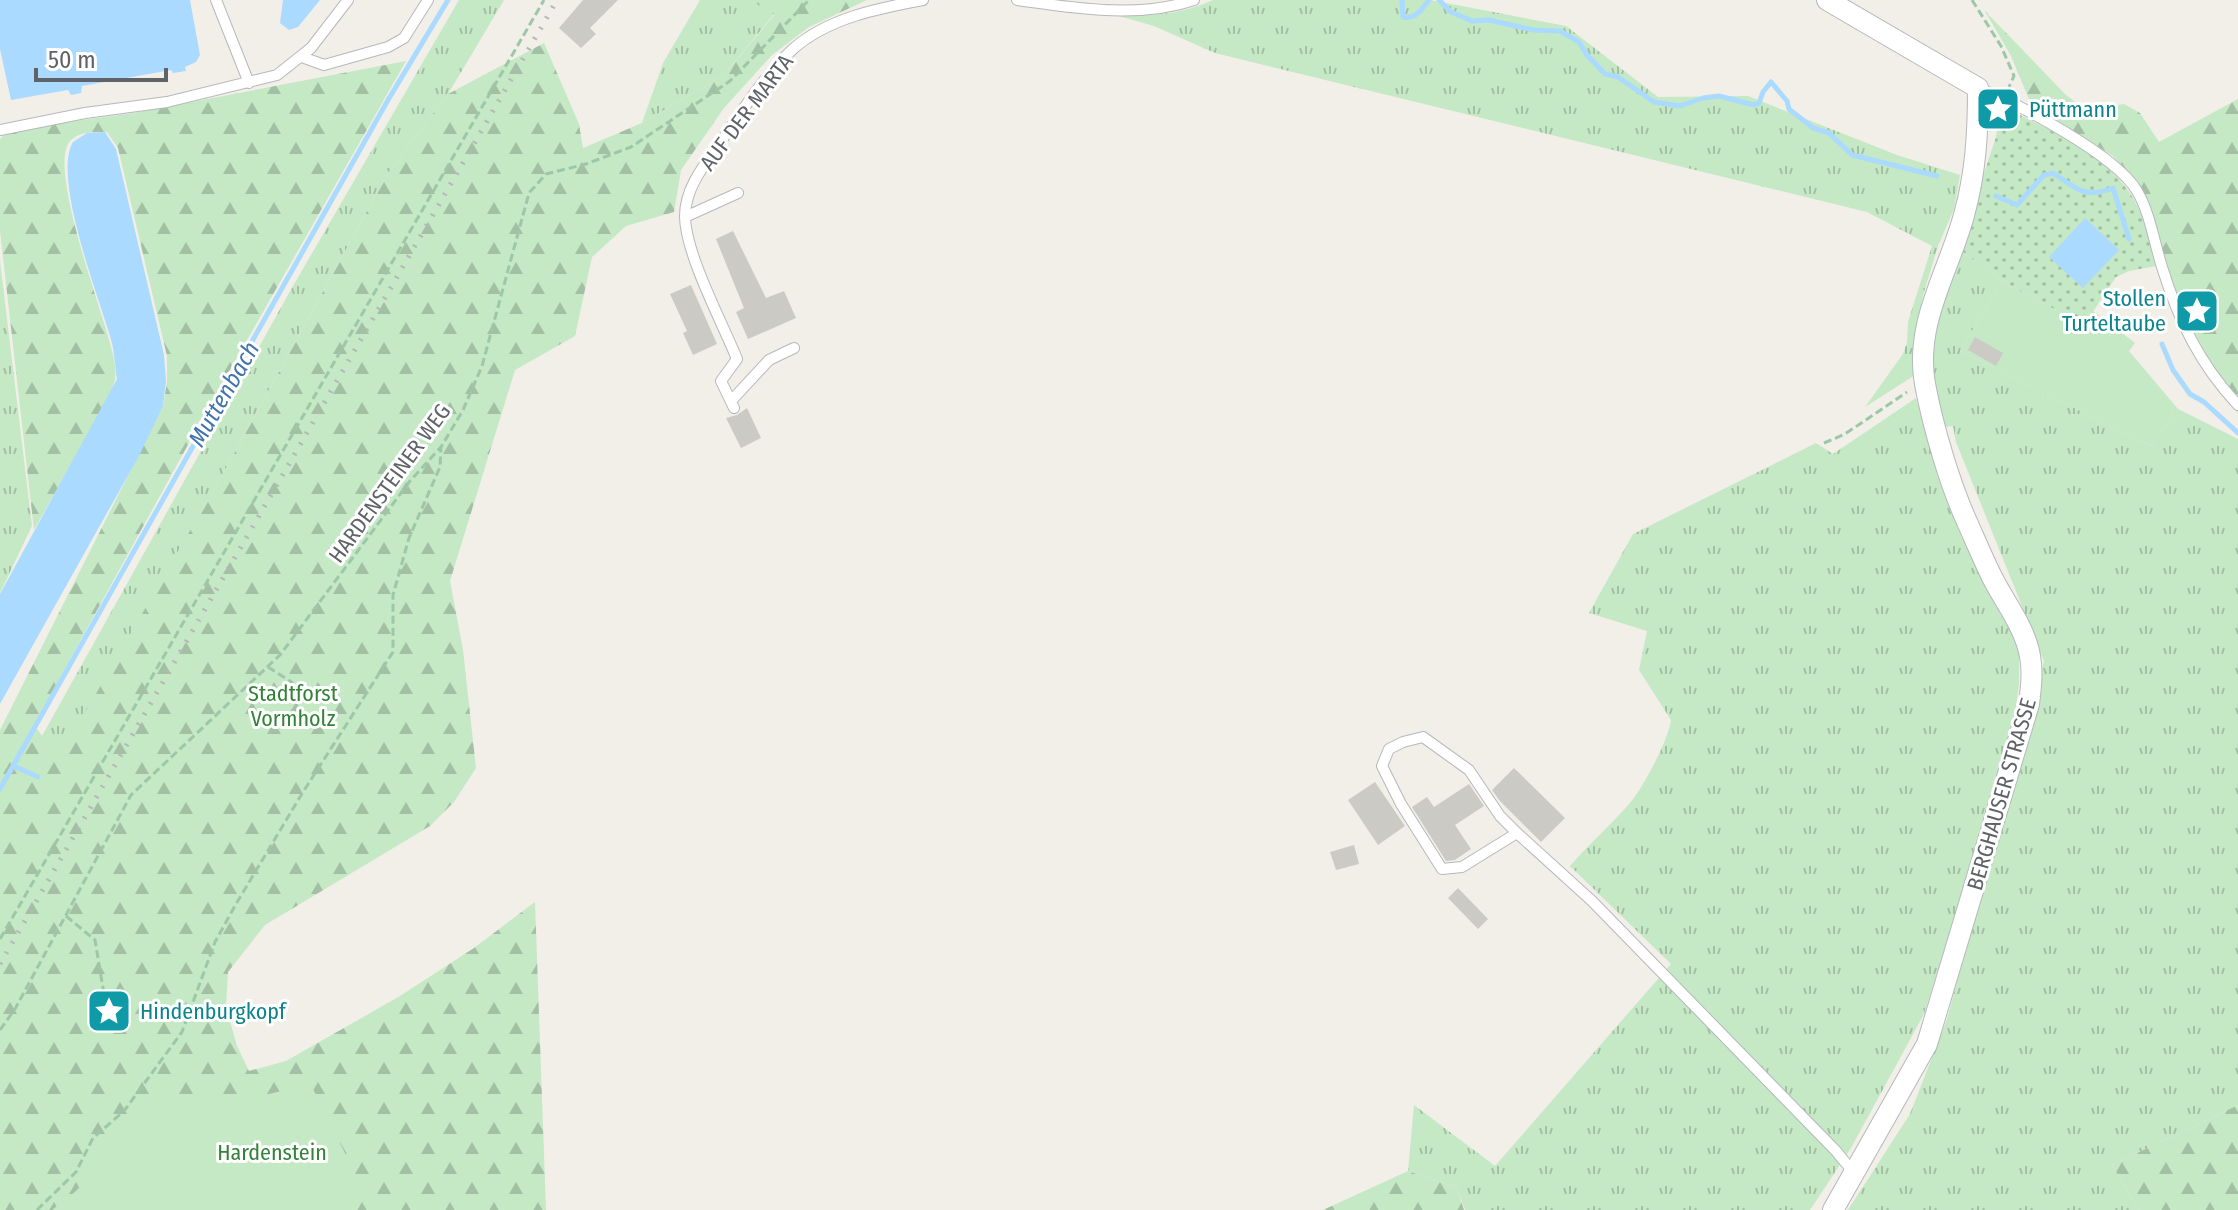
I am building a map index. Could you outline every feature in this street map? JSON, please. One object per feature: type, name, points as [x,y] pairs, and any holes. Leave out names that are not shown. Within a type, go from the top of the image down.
[{"type":"street","points":[[1827,0],[1978,88]]},
{"type":"street","name":"BERGHAUSER STRASSE","points":[[1833,1210],[1927,1044],[2029,704],[2033,677],[2030,653],[2020,628],[1965,520],[1938,436],[1925,382],[1925,330],[1964,218],[1973,178],[1978,88]]},
{"type":"lane","points":[[216,0],[249,83]]},
{"type":"lane","points":[[0,130],[85,113],[167,102],[277,75],[302,57],[348,0]]},
{"type":"lane","points":[[302,57],[324,65],[388,47],[404,38],[428,0]]},
{"type":"lane","name":"AUF DER MARTA","points":[[794,348],[769,360],[732,404],[721,381],[737,359],[690,248],[685,217],[689,192],[751,98],[795,47],[860,14],[923,0]]},
{"type":"lane","points":[[1017,0],[1121,10],[1166,8],[1194,0]]},
{"type":"lane","points":[[1978,88],[2004,98],[2100,155],[2127,178],[2143,205],[2174,307],[2210,372],[2238,405]]},
{"type":"lane","name":"AUF DER MARTA","points":[[685,217],[738,193]]},
{"type":"lane","points":[[1517,833],[1462,867],[1442,869],[1401,804],[1382,766],[1389,749],[1423,737],[1469,770],[1500,816],[1592,901],[1854,1173]]},
{"type":"path","points":[[0,939],[544,0]]},
{"type":"path","name":"HARDENSTEINER WEG","points":[[0,1030],[15,1009],[131,795],[280,655],[410,481],[441,447],[463,410],[482,366],[529,193],[546,174],[586,164],[631,147],[719,89],[809,0]]},
{"type":"path","points":[[1972,0],[2001,46],[2014,76],[2004,98]]},
{"type":"path","points":[[1824,443],[1845,434],[1925,382]]},
{"type":"path","points":[[37,1210],[76,1172],[93,1138],[124,1111],[182,1032],[215,942],[236,904],[393,652],[393,595],[409,538],[440,467],[441,447]]},
{"type":"path","points":[[268,667],[293,683]]},
{"type":"path","points":[[66,916],[95,940],[104,994]]},
{"type":"green space","points":[[459,0],[504,0],[448,94],[388,173],[234,454],[59,759],[42,736],[293,286]]},
{"type":"green space","points":[[700,0],[749,0],[775,13],[724,75],[642,123],[663,63]]},
{"type":"green space","name":"Stadtforst Vormholz","points":[[749,0],[867,0],[809,27],[772,55],[724,108],[681,170],[674,212],[626,226],[592,257],[575,336],[515,370],[450,581],[463,650],[476,768],[454,802],[430,826],[265,925],[228,972],[226,1007],[237,1046],[249,1071],[286,1061],[400,996],[474,948],[535,902],[546,1210],[0,1210],[0,730],[163,406],[167,356],[118,148],[107,132],[80,134],[68,144],[66,179],[77,233],[113,353],[115,380],[94,424],[34,530],[0,231],[0,139],[9,130],[134,113],[406,61],[206,412],[34,725],[59,758],[234,454],[388,173],[448,94],[544,43],[579,124],[583,148],[642,123],[724,75],[775,14]]},
{"type":"green space","points":[[1213,0],[1430,0],[1566,26],[1658,97],[1748,96],[1897,155],[1960,175],[1954,209],[1938,246],[1924,292],[1916,332],[1915,375],[1865,407],[1903,354],[1908,322],[1932,246],[1867,212],[1215,53],[1154,26],[1119,16],[1167,13]]},
{"type":"green space","points":[[1985,11],[2080,106],[2090,110],[2124,104],[2140,113],[2159,142],[2238,99],[2238,414],[2178,302],[2150,208],[2135,180],[2113,156],[2031,104],[2011,56]]},
{"type":"green space","points":[[2000,105],[2058,134],[2096,158],[2127,188],[2141,214],[2156,266],[2116,277],[2084,325],[2002,281],[1959,249],[1996,137]]},
{"type":"green space","points":[[1959,249],[2002,281],[1960,351],[2151,446],[2178,409],[2238,439],[2238,1105],[2112,1165],[2139,1210],[1848,1210],[1910,1114],[1947,1019],[2044,661],[1956,442],[1953,426],[1945,427],[1933,381],[1933,336]]},
{"type":"green space","points":[[0,261],[32,526],[0,593]]},
{"type":"green space","points":[[2002,281],[2084,325],[2093,311],[2135,343],[2129,351],[2178,409],[2151,446],[1960,351]]},
{"type":"green space","points":[[1916,398],[1941,486],[1966,545],[2019,643],[2019,682],[2014,726],[1924,1014],[1851,1148],[1810,1210],[1465,1210],[1457,1188],[1408,1171],[1414,1105],[1495,1166],[1671,964],[1570,866],[1636,795],[1660,751],[1671,720],[1639,670],[1647,631],[1589,613],[1633,534],[1816,443],[1833,454]]},
{"type":"green space","name":"Hardenstein","points":[[309,1081],[360,1183],[342,1210],[52,1210],[89,1177],[107,1142],[139,1102],[247,1098],[289,1089]]},
{"type":"green space","points":[[2238,1105],[2238,1210],[2139,1210],[2112,1165]]},
{"type":"green space","points":[[1408,1171],[1457,1188],[1464,1210],[1323,1210]]},
{"type":"water","points":[[0,0],[190,0],[200,55],[196,62],[185,67],[186,71],[173,73],[171,70],[82,86],[81,93],[71,95],[68,90],[11,100],[0,49]]},
{"type":"water","points":[[283,0],[320,0],[298,27],[289,30],[280,23]]},
{"type":"water","points":[[105,132],[116,149],[164,355],[166,381],[163,406],[140,454],[0,704],[0,594],[117,379],[111,341],[79,237],[68,181],[68,159],[73,142],[87,133]]},
{"type":"water","points":[[2085,218],[2119,250],[2083,288],[2049,257]]},
{"type":"building","points":[[583,0],[618,0],[590,28],[596,34],[581,48],[559,28]]},
{"type":"building","points":[[733,231],[766,298],[784,291],[796,318],[748,339],[736,312],[744,308],[716,239]]},
{"type":"building","points":[[691,285],[717,344],[693,355],[683,333],[687,331],[670,294]]},
{"type":"building","points":[[1975,337],[2003,353],[1996,366],[1968,350]]},
{"type":"building","points":[[747,408],[761,438],[741,448],[726,418]]},
{"type":"building","points":[[1514,768],[1565,818],[1541,842],[1492,790]]},
{"type":"building","points":[[1375,782],[1405,826],[1378,845],[1348,800]]},
{"type":"building","points":[[1469,784],[1484,806],[1455,825],[1471,849],[1455,860],[1446,861],[1412,807],[1427,797],[1434,807]]},
{"type":"building","points":[[1354,845],[1359,864],[1336,870],[1330,852]]},
{"type":"building","points":[[1458,888],[1488,919],[1478,929],[1448,898]]},
{"type":"waterway","name":"Muttenbach","points":[[0,789],[388,100],[448,0]]},
{"type":"waterway","name":"Muttenbach","points":[[1402,0],[1403,17],[1407,18],[1418,13],[1429,0]]},
{"type":"waterway","name":"Muttenbach","points":[[1439,0],[1451,12],[1472,21],[1489,20],[1533,30],[1560,31],[1579,42],[1605,74],[1618,77],[1654,102],[1680,106],[1719,96],[1754,105],[1759,103],[1771,82],[1787,101],[1789,109],[1813,128],[1829,133],[1852,155],[1937,176]]},
{"type":"waterway","name":"Muttenbach","points":[[1996,196],[2017,205],[2044,175],[2053,173],[2081,191],[2095,193],[2113,188],[2129,239]]},
{"type":"waterway","name":"Muttenbach","points":[[2162,344],[2173,370],[2190,394],[2204,402],[2238,433]]},
{"type":"waterway","points":[[14,766],[38,777]]},
{"type":"railway","points":[[0,964],[557,0]]},
{"type":"place","name":"Püttmann","points":[[1998,109]]},
{"type":"place","name":"Stollen Turteltaube","points":[[2197,311]]},
{"type":"place","name":"Hindenburgkopf","points":[[109,1011]]}]
